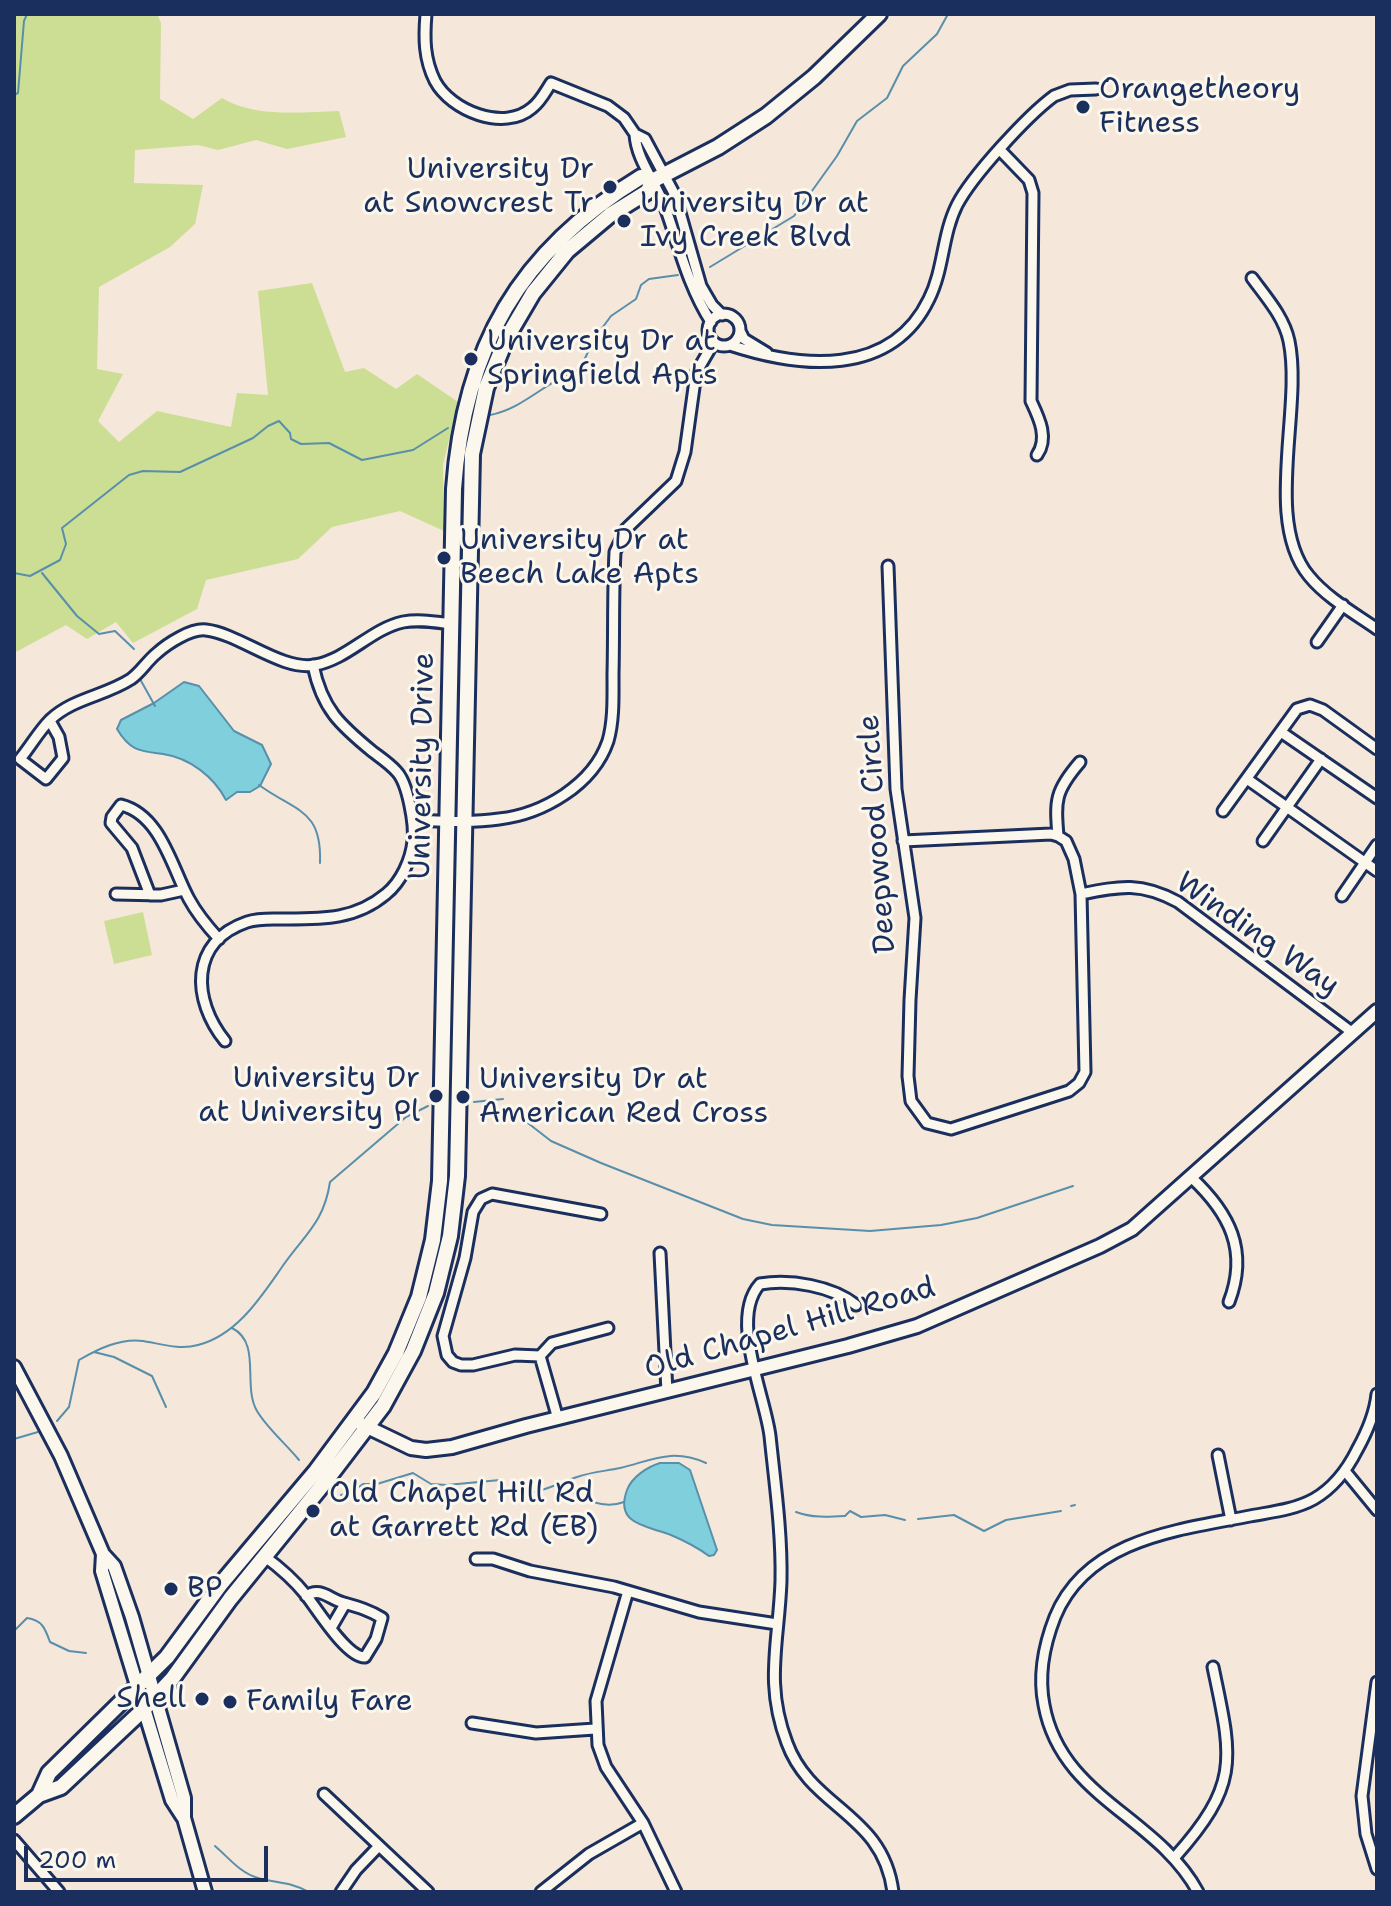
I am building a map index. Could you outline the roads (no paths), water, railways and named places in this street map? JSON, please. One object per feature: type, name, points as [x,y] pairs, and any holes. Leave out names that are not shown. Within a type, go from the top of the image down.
[{"type":"main road","name":"University Drive","points":[[361,1424],[401,1378],[436,1293],[450,1236],[457,1176],[471,481],[475,434],[486,388],[506,339],[533,293],[589,231],[647,192],[659,177],[718,147],[766,116],[814,77],[877,14]]},
{"type":"main road","name":"University Drive","points":[[361,1424],[405,1333],[425,1277],[438,1209],[454,489],[458,441],[467,399],[499,318],[523,280],[567,232],[605,200],[641,177],[659,177]]},
{"type":"main road","points":[[14,1816],[39,1795],[61,1787],[155,1697],[361,1424]]},
{"type":"main road","points":[[39,1795],[49,1773],[167,1657],[245,1553],[361,1424]]},
{"type":"street","points":[[426,14],[426,55],[444,95],[457,106],[471,113],[492,116],[520,114],[530,110],[551,83],[608,106],[624,118],[635,134],[635,147],[675,195],[701,286],[712,305],[722,315],[735,319],[744,339],[774,357]]},
{"type":"street","points":[[722,315],[711,322],[708,330],[714,342],[721,346],[730,345],[774,357],[822,362],[864,358],[908,330],[920,315],[935,284],[949,223],[974,180],[1054,96],[1070,90],[1096,89]]},
{"type":"street","points":[[1000,150],[1029,180],[1033,193],[1031,401],[1042,425],[1043,444],[1037,455]]},
{"type":"street","points":[[659,177],[695,296],[711,322]]},
{"type":"street","points":[[1252,278],[1277,311],[1290,343],[1292,374],[1287,507],[1292,541],[1310,578],[1377,629]]},
{"type":"street","points":[[730,345],[740,331]]},
{"type":"street","points":[[414,820],[508,818],[542,807],[577,785],[601,756],[608,741],[612,711],[615,552],[626,529],[676,481],[685,452],[696,373],[714,342]]},
{"type":"street","name":"Deepwood Circle","points":[[888,566],[896,789],[915,918],[908,1076],[911,1101],[922,1118],[940,1128],[957,1129],[1024,1107],[1069,1091],[1082,1078],[1087,1059],[1081,894],[1074,859],[1066,841],[1058,836],[1057,800],[1080,762]]},
{"type":"street","points":[[1317,642],[1343,605]]},
{"type":"street","points":[[50,721],[59,737],[63,758],[46,779],[20,759],[50,721],[73,703],[116,688],[134,677],[157,652],[184,636],[204,629],[285,661],[313,665],[346,652],[379,631],[401,622],[421,620],[452,624]]},
{"type":"street","points":[[225,1041],[207,1015],[202,996],[202,969],[219,939],[237,927],[262,919],[328,918],[370,908],[391,891],[403,874],[412,851],[414,820],[399,773],[337,721],[322,699],[313,665]]},
{"type":"street","points":[[1223,811],[1297,709],[1310,705],[1323,710],[1377,749]]},
{"type":"street","points":[[1281,732],[1377,798]]},
{"type":"street","points":[[1263,841],[1321,759]]},
{"type":"street","points":[[1247,779],[1377,871]]},
{"type":"street","points":[[150,895],[132,848],[111,823],[121,805],[133,808],[146,820],[177,869],[184,890],[206,925],[219,939]]},
{"type":"street","points":[[903,841],[1058,836]]},
{"type":"street","points":[[1342,896],[1377,845]]},
{"type":"street","name":"Winding Way","points":[[1081,894],[1135,886],[1168,897],[1353,1033]]},
{"type":"street","points":[[116,894],[150,895],[184,890]]},
{"type":"street","name":"Old Chapel Hill Road","points":[[361,1424],[402,1445],[434,1450],[452,1447],[891,1334],[949,1313],[1122,1235],[1151,1215],[1377,1011]]},
{"type":"street","points":[[1192,1178],[1218,1204],[1233,1233],[1237,1265],[1229,1302]]},
{"type":"street","points":[[601,1214],[492,1194],[481,1199],[473,1212],[465,1258],[443,1336],[447,1355],[453,1362],[473,1365],[515,1355],[540,1356],[552,1343],[608,1328]]},
{"type":"street","points":[[660,1253],[667,1392]]},
{"type":"street","points":[[856,1305],[842,1294],[776,1282],[760,1284],[749,1301],[749,1339],[766,1413],[781,1559],[773,1688],[779,1724],[788,1747],[814,1785],[862,1826],[879,1847],[888,1866],[893,1892]]},
{"type":"street","points":[[540,1356],[558,1419]]},
{"type":"street","points":[[14,1367],[61,1456],[103,1554],[114,1566],[184,1798],[184,1818],[205,1892]]},
{"type":"street","points":[[1198,1892],[1175,1857],[1078,1777],[1063,1755],[1043,1704],[1041,1678],[1044,1649],[1058,1609],[1077,1582],[1115,1551],[1147,1538],[1301,1505],[1324,1492],[1345,1471],[1370,1424],[1377,1394]]},
{"type":"street","points":[[1218,1455],[1231,1520]]},
{"type":"street","points":[[1345,1471],[1377,1510]]},
{"type":"street","points":[[103,1554],[102,1571],[144,1709],[172,1800],[184,1818]]},
{"type":"street","points":[[264,1556],[306,1596],[360,1658],[365,1657],[382,1618],[353,1603],[345,1604],[317,1592],[306,1596]]},
{"type":"street","points":[[476,1559],[493,1559],[530,1571],[628,1591],[699,1612],[777,1624]]},
{"type":"street","points":[[628,1591],[599,1686],[595,1729],[606,1767],[643,1823],[676,1892]]},
{"type":"street","points":[[331,1628],[345,1604]]},
{"type":"street","points":[[1175,1857],[1209,1815],[1226,1773],[1227,1736],[1213,1667]]},
{"type":"street","points":[[1377,1682],[1362,1796],[1366,1834],[1377,1869]]},
{"type":"street","points":[[472,1723],[536,1733],[595,1729]]},
{"type":"street","points":[[324,1794],[428,1892]]},
{"type":"street","points":[[541,1892],[589,1854],[643,1823]]},
{"type":"street","points":[[14,1840],[59,1892]]},
{"type":"street","points":[[341,1892],[378,1847]]},
{"type":"water","points":[[184,682],[199,686],[234,731],[262,745],[271,764],[260,786],[250,792],[237,792],[226,800],[208,776],[192,764],[173,756],[136,749],[126,742],[117,729],[121,720],[154,703]]},
{"type":"water","points":[[660,1463],[679,1463],[690,1470],[717,1550],[714,1555],[709,1556],[671,1535],[644,1526],[625,1511],[624,1502],[632,1481]]},
{"type":"waterway","points":[[14,95],[18,93],[27,14]]},
{"type":"waterway","points":[[710,267],[794,216],[837,156],[857,121],[887,98],[903,66],[937,34],[948,14]]},
{"type":"waterway","points":[[490,415],[514,406],[580,369],[594,339],[611,316],[636,299],[641,285],[649,279],[678,275]]},
{"type":"waterway","points":[[14,573],[30,576],[60,560],[66,544],[62,528],[129,475],[143,471],[180,472],[253,438],[279,421],[290,433],[291,439],[301,444],[329,443],[362,460],[413,450],[448,428]]},
{"type":"waterway","points":[[42,573],[77,616],[99,634],[115,631],[134,649]]},
{"type":"waterway","points":[[140,679],[155,706]]},
{"type":"waterway","points":[[259,785],[295,807],[311,822],[317,832],[320,863]]},
{"type":"waterway","points":[[474,1102],[503,1099]]},
{"type":"waterway","points":[[57,1421],[69,1407],[79,1360],[86,1356],[126,1341],[177,1347],[198,1345],[225,1333],[236,1324],[247,1314],[312,1228],[323,1208],[330,1182],[406,1117],[428,1106]]},
{"type":"waterway","points":[[524,1120],[551,1141],[601,1163],[743,1219],[772,1225],[870,1231],[941,1225],[977,1218],[1073,1186]]},
{"type":"waterway","points":[[232,1328],[246,1344],[257,1411],[299,1460]]},
{"type":"waterway","points":[[94,1352],[114,1357],[152,1376],[166,1407]]},
{"type":"waterway","points":[[14,1439],[38,1432]]},
{"type":"waterway","points":[[341,1495],[363,1484],[377,1484],[413,1473],[431,1484],[500,1480],[506,1489],[525,1493],[582,1475],[663,1457],[683,1456],[706,1463]]},
{"type":"waterway","points":[[559,1485],[598,1503],[624,1502]]},
{"type":"waterway","points":[[1071,1506],[1075,1505]]},
{"type":"waterway","points":[[796,1512],[826,1517],[845,1516],[850,1511],[861,1517],[885,1515],[905,1520]]},
{"type":"waterway","points":[[918,1519],[954,1515],[984,1531],[1006,1520],[1061,1511]]},
{"type":"waterway","points":[[14,1631],[27,1618],[32,1619],[42,1626],[50,1642],[69,1651],[86,1653]]},
{"type":"waterway","points":[[215,1846],[252,1876],[309,1892]]},
{"type":"place","name":"Orangetheory Fitness","points":[[1083,107]]},
{"type":"place","name":"University Dr at Snowcrest Tr","points":[[610,187]]},
{"type":"place","name":"University Dr at Ivy Creek Blvd","points":[[624,221]]},
{"type":"place","name":"University Dr at Springfield Apts","points":[[471,359]]},
{"type":"place","name":"University Dr at Beech Lake Apts","points":[[444,558]]},
{"type":"place","name":"University Dr at University Pl","points":[[436,1096]]},
{"type":"place","name":"University Dr at American Red Cross","points":[[463,1097]]},
{"type":"place","name":"Old Chapel Hill Rd at Garrett Rd (EB)","points":[[313,1511]]},
{"type":"place","name":"BP","points":[[171,1589]]},
{"type":"place","name":"Shell","points":[[202,1699]]},
{"type":"place","name":"Family Fare","points":[[230,1702]]}]
